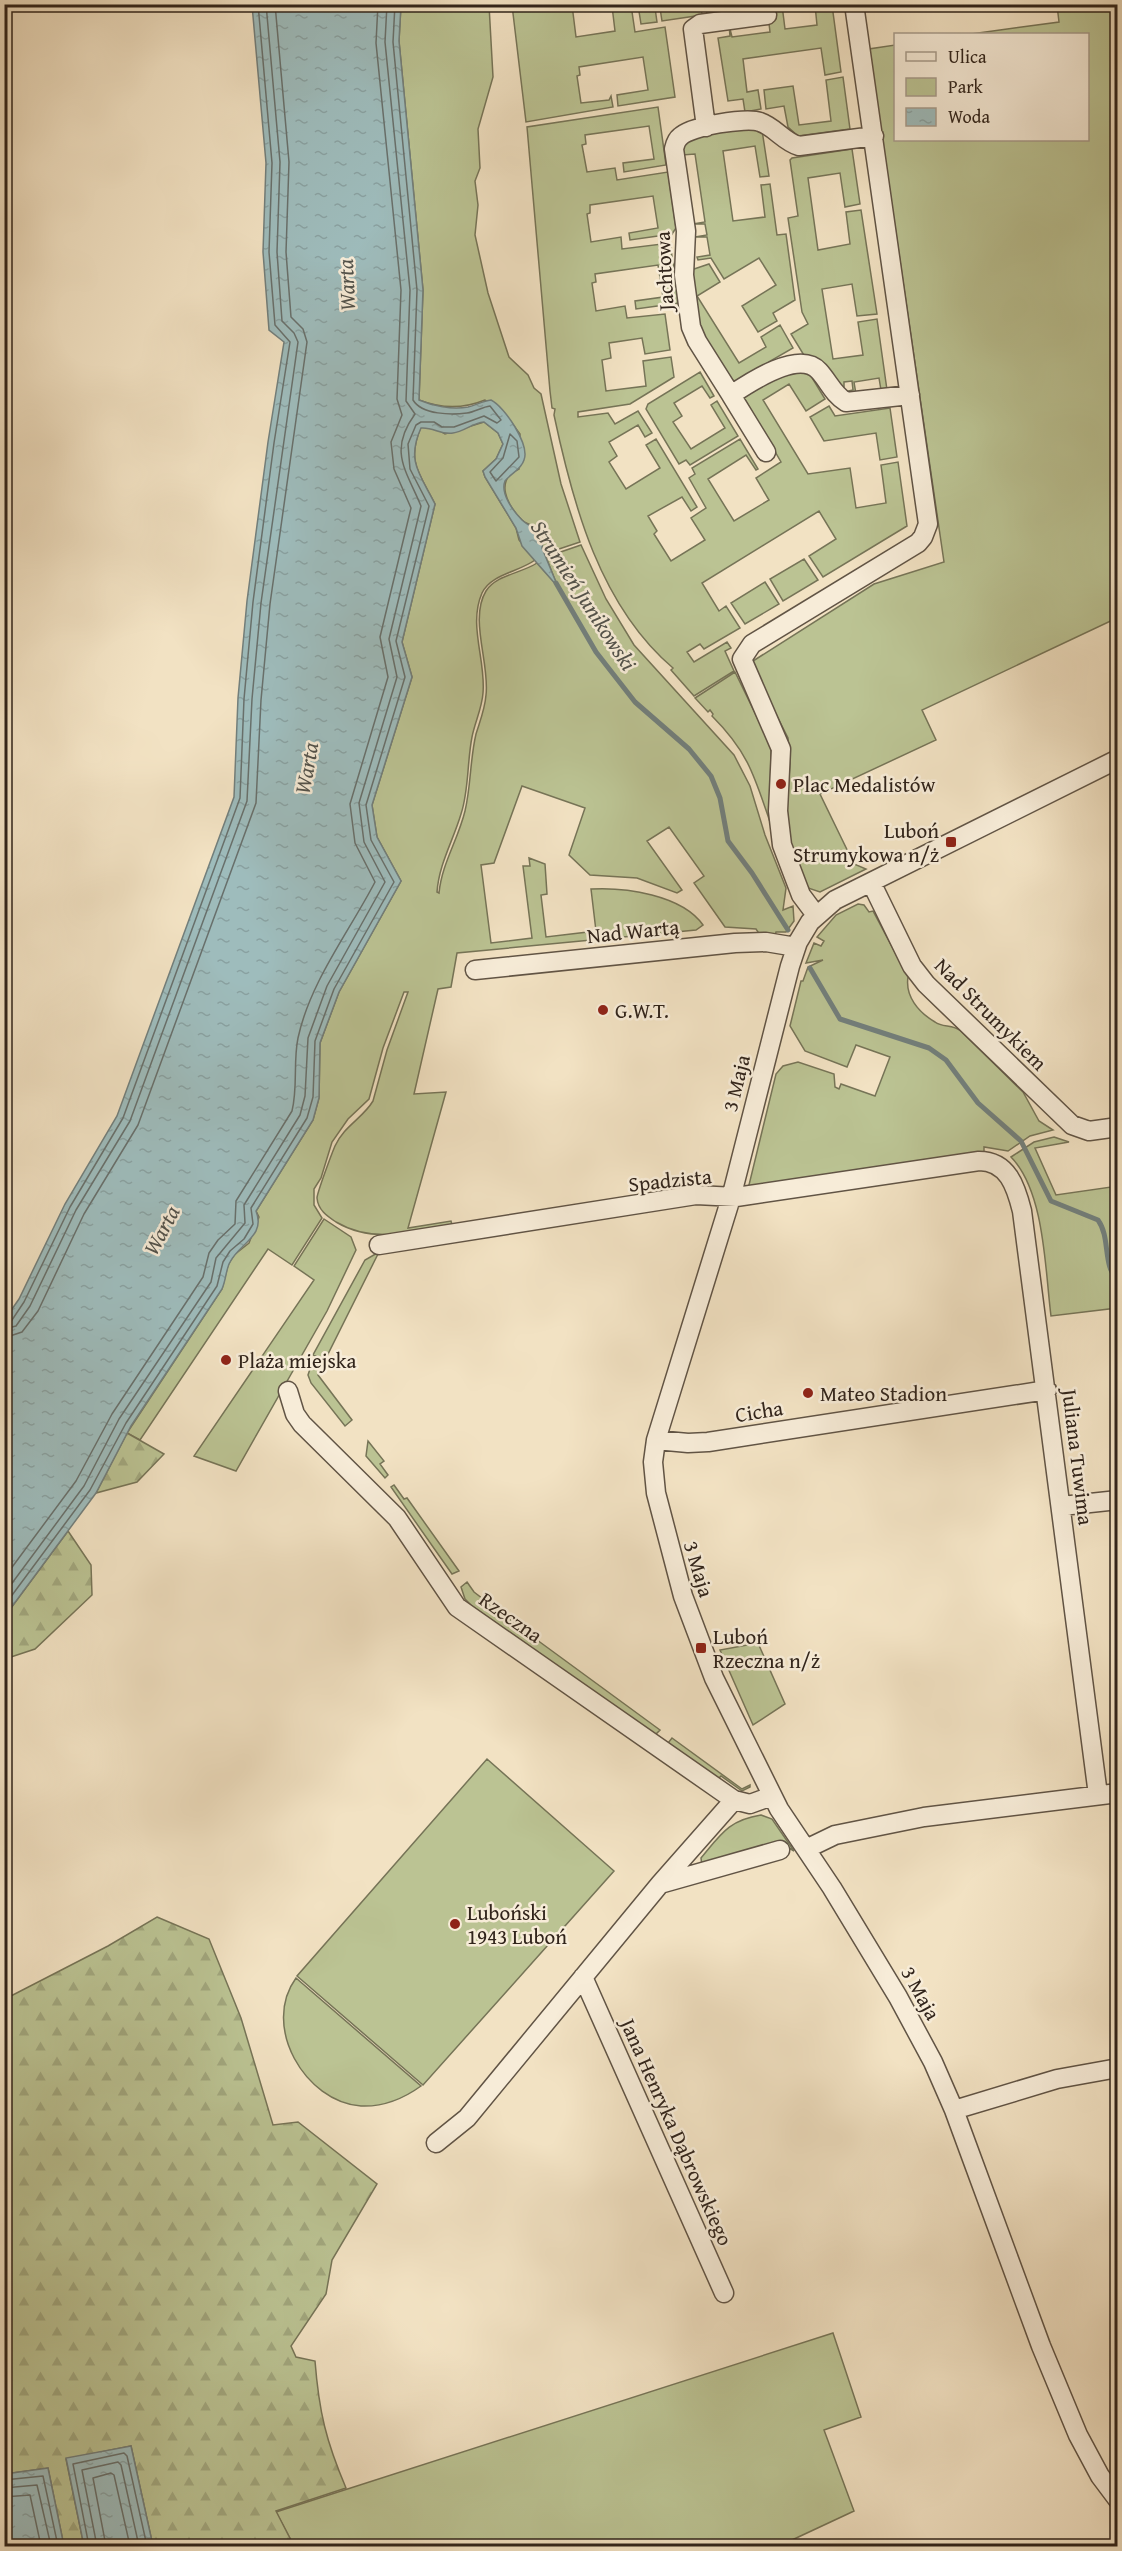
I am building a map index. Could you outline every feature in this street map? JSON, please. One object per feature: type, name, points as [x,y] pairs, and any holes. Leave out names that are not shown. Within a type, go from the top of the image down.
[{"type":"street","points":[[816,915],[801,895],[783,851],[778,823],[782,749],[742,659],[752,644],[911,547],[923,537],[928,518],[854,4]]},
{"type":"street","points":[[706,127],[693,29],[700,24],[767,15]]},
{"type":"street","name":"Jachtowa","points":[[766,452],[693,335],[684,276],[686,231],[674,149],[678,138],[685,133],[706,127],[756,120],[799,146],[874,136]]},
{"type":"street","points":[[730,395],[767,372],[810,365],[819,370],[837,397],[846,402],[910,395]]},
{"type":"street","name":"3 Maja","points":[[1118,759],[835,900],[816,915],[796,947],[730,1198],[656,1440],[653,1462],[656,1493],[687,1607],[707,1663],[772,1796],[832,1888],[898,1997],[933,2062],[954,2110],[1041,2346],[1078,2435],[1100,2476],[1118,2500]]},
{"type":"street","name":"Nad Strumykiem","points":[[871,882],[912,966],[926,984],[1071,1125],[1089,1131],[1118,1127]]},
{"type":"street","name":"Nad Wartą","points":[[475,970],[735,943],[766,942],[796,947]]},
{"type":"street","name":"Juliana Tuwima","points":[[966,1163],[988,1161],[997,1164],[1006,1172],[1016,1189],[1022,1211],[1098,1795]]},
{"type":"street","name":"Spadzista","points":[[379,1245],[696,1196],[730,1198],[966,1163]]},
{"type":"street","name":"Cicha","points":[[656,1440],[708,1442],[1047,1390]]},
{"type":"street","name":"Rzeczna","points":[[288,1391],[295,1414],[302,1424],[397,1518],[457,1607],[735,1800]]},
{"type":"street","points":[[1062,1506],[1118,1500]]},
{"type":"street","points":[[806,1849],[835,1834],[924,1817],[1118,1793]]},
{"type":"street","points":[[436,2144],[467,2118],[585,1983],[660,1884],[735,1800],[750,1804],[772,1796]]},
{"type":"street","points":[[660,1884],[780,1850]]},
{"type":"street","name":"Jana Henryka Dąbrowskiego","points":[[585,1983],[724,2293]]},
{"type":"street","points":[[954,2110],[1057,2079],[1118,2068]]},
{"type":"green space","points":[[401,5],[489,5],[493,77],[478,129],[480,168],[475,181],[478,205],[475,235],[488,293],[509,357],[528,375],[534,388],[541,394],[561,484],[580,542],[544,554],[538,529],[517,514],[506,493],[507,479],[519,469],[520,434],[505,414],[485,400],[452,407],[419,400],[423,290],[399,41]]},
{"type":"green space","points":[[512,5],[572,5],[576,37],[615,31],[612,6],[631,5],[635,32],[665,27],[675,97],[618,106],[617,95],[648,90],[643,57],[579,67],[580,75],[577,76],[581,103],[609,100],[611,96],[613,107],[526,122]]},
{"type":"green space","points":[[638,5],[644,5],[645,9],[655,8],[657,22],[641,24]]},
{"type":"green space","points":[[701,5],[702,15],[662,21],[660,8]]},
{"type":"green space","points":[[706,5],[782,5],[785,29],[817,25],[815,5],[832,5],[841,72],[825,75],[821,48],[743,59],[747,92],[758,90],[761,109],[745,112],[743,99],[728,101],[718,38],[730,36],[729,25],[732,37],[770,32],[767,6],[707,15]]},
{"type":"green space","points":[[1057,5],[1117,5],[1117,618],[922,710],[936,740],[820,794],[854,864],[866,869],[820,892],[808,888],[789,838],[788,738],[753,669],[753,661],[874,584],[944,562],[869,49],[894,45],[894,141],[1089,141],[1089,33],[978,33],[1059,22]]},
{"type":"green space","points":[[843,77],[850,129],[798,136],[788,127],[784,106],[766,109],[764,90],[793,86],[799,125],[831,121],[826,80]]},
{"type":"green space","points":[[658,107],[666,165],[624,172],[623,163],[654,159],[649,126],[585,135],[586,144],[582,145],[587,172],[615,168],[617,180],[668,172],[676,228],[672,234],[630,240],[629,233],[658,228],[653,196],[590,205],[590,213],[587,214],[591,242],[621,237],[622,249],[670,243],[679,303],[636,309],[635,301],[663,297],[658,265],[595,274],[596,282],[592,283],[596,311],[625,306],[627,318],[665,314],[670,350],[645,354],[642,338],[609,343],[611,358],[602,360],[606,391],[646,386],[643,361],[671,357],[674,377],[630,404],[578,412],[578,417],[608,413],[615,424],[638,411],[652,433],[645,437],[638,425],[609,442],[617,456],[609,462],[626,489],[660,468],[646,445],[656,439],[697,507],[691,511],[682,497],[648,516],[657,531],[654,534],[671,561],[705,540],[691,518],[706,508],[689,478],[695,474],[692,468],[740,439],[758,469],[756,470],[746,455],[708,479],[734,521],[769,500],[756,478],[781,462],[743,396],[773,376],[808,371],[825,399],[806,411],[789,384],[763,400],[808,474],[850,468],[856,508],[886,503],[881,465],[898,462],[907,526],[823,577],[809,556],[836,539],[819,511],[702,583],[719,611],[726,606],[740,628],[704,649],[700,644],[687,652],[694,662],[727,642],[731,648],[725,651],[734,671],[694,696],[671,670],[673,668],[648,643],[626,615],[593,552],[570,484],[554,415],[555,409],[552,408],[527,127]]},
{"type":"green space","points":[[752,127],[762,130],[769,176],[760,177],[755,146],[723,151],[733,221],[765,217],[761,185],[770,184],[777,235],[786,234],[795,300],[773,313],[777,321],[758,332],[742,306],[776,285],[759,258],[724,279],[711,258],[698,260],[697,257],[710,255],[707,237],[695,237],[707,235],[705,224],[693,224],[705,222],[695,154],[682,155],[682,149],[689,138]]},
{"type":"green space","points":[[852,149],[860,204],[845,207],[840,173],[808,178],[818,250],[850,244],[846,212],[861,210],[877,314],[857,316],[852,284],[822,289],[833,359],[863,355],[858,322],[877,319],[887,390],[881,390],[879,378],[854,382],[856,394],[849,395],[848,391],[853,390],[852,381],[844,382],[844,387],[839,387],[822,363],[805,357],[791,334],[808,324],[802,312],[788,218],[798,216],[790,160]]},
{"type":"green space","points":[[709,264],[720,282],[697,296],[739,363],[766,347],[761,337],[780,325],[793,348],[736,381],[731,380],[699,329],[691,270]]},
{"type":"green space","points":[[700,372],[714,396],[710,398],[702,386],[674,403],[682,416],[673,422],[691,449],[725,428],[711,405],[717,401],[738,436],[690,465],[686,460],[679,464],[646,409],[648,404]]},
{"type":"green space","points":[[829,406],[835,416],[890,408],[897,457],[880,460],[876,433],[824,441],[810,417]]},
{"type":"green space","points":[[484,422],[498,433],[503,444],[496,459],[483,471],[485,477],[516,528],[519,540],[535,560],[492,582],[482,593],[478,605],[477,630],[483,681],[482,699],[472,737],[464,805],[443,862],[437,892],[439,893],[443,872],[465,811],[474,743],[485,700],[486,683],[479,615],[481,602],[486,591],[496,581],[537,563],[557,585],[546,557],[581,545],[606,599],[634,645],[734,755],[750,786],[765,835],[786,888],[783,910],[793,906],[794,921],[786,932],[776,932],[775,936],[760,935],[756,929],[725,927],[694,883],[704,876],[669,827],[647,841],[682,890],[677,893],[637,878],[590,875],[569,855],[585,808],[522,786],[494,863],[481,865],[491,943],[532,938],[523,866],[530,866],[529,858],[545,864],[547,894],[541,895],[546,937],[596,931],[591,889],[620,890],[652,895],[681,906],[703,925],[696,930],[457,953],[451,987],[438,989],[414,1094],[446,1092],[408,1228],[451,1221],[452,1225],[407,1233],[364,1233],[350,1229],[329,1217],[321,1209],[317,1198],[339,1139],[373,1101],[387,1050],[408,992],[404,992],[383,1048],[369,1099],[348,1119],[332,1142],[321,1178],[314,1189],[314,1205],[322,1218],[292,1265],[268,1249],[140,1440],[127,1433],[222,1289],[228,1265],[234,1255],[249,1243],[259,1217],[256,1211],[313,1120],[319,1098],[320,1043],[339,992],[401,881],[377,837],[372,805],[412,677],[402,642],[435,504],[420,476],[415,450],[421,427],[434,427],[445,434]]},
{"type":"green space","points":[[804,559],[818,580],[783,601],[770,579]]},
{"type":"green space","points":[[765,582],[779,604],[745,624],[731,603]]},
{"type":"green space","points":[[735,672],[771,746],[770,822],[754,777],[742,753],[712,716],[710,710],[708,712],[695,698]]},
{"type":"green space","points":[[858,904],[864,905],[869,912],[873,911],[908,977],[909,991],[918,1008],[938,1024],[961,1031],[1023,1092],[1039,1121],[1053,1130],[1030,1136],[1008,1151],[984,1147],[984,1154],[748,1189],[776,1074],[783,1066],[798,1062],[834,1074],[835,1087],[839,1089],[841,1084],[875,1096],[890,1057],[856,1045],[847,1067],[805,1051],[790,1026],[801,981],[808,967],[823,960],[806,963],[814,943],[821,946],[824,941],[817,937],[836,915]]},
{"type":"green space","points":[[1054,1137],[1069,1142],[1035,1148],[1056,1195],[1111,1187],[1117,1224],[1117,1308],[1051,1316],[1042,1232],[1037,1211],[1031,1190],[1011,1157],[1034,1142]]},
{"type":"green space","points":[[324,1219],[351,1237],[356,1250],[327,1311],[236,1471],[194,1456],[314,1280],[294,1266]]},
{"type":"green space","points":[[379,1252],[325,1360],[313,1355],[365,1260]]},
{"type":"green space","points":[[311,1366],[320,1369],[318,1375],[352,1420],[345,1426],[311,1383],[308,1375]]},
{"type":"green space","points":[[127,1433],[164,1454],[137,1482],[96,1493]]},
{"type":"green space","points":[[368,1441],[384,1461],[380,1464],[388,1475],[385,1478],[366,1456]]},
{"type":"green space","points":[[394,1485],[404,1499],[407,1498],[459,1571],[452,1574],[391,1487]]},
{"type":"green space","points":[[68,1531],[91,1565],[92,1595],[35,1649],[5,1659],[5,1616]]},
{"type":"green space","points":[[467,1582],[474,1592],[660,1730],[655,1735],[471,1605],[465,1599],[461,1587]]},
{"type":"green space","points":[[758,1643],[785,1704],[753,1725],[720,1650]]},
{"type":"green space","points":[[672,1738],[742,1789],[750,1785],[750,1787],[742,1791],[721,1776],[718,1779],[668,1743]]},
{"type":"green space","name":"Luboński 1943 Luboń","points":[[487,1759],[614,1871],[423,2085],[297,1976]]},
{"type":"green space","points":[[761,1815],[772,1819],[794,1851],[779,1842],[702,1866],[701,1858],[726,1829],[741,1820]]},
{"type":"green space","points":[[157,1917],[209,1939],[241,2018],[273,2125],[298,2122],[377,2184],[332,2260],[326,2294],[291,2346],[296,2357],[315,2361],[324,2426],[346,2488],[276,2511],[294,2546],[153,2546],[131,2446],[66,2459],[84,2546],[64,2546],[48,2468],[5,2474],[5,1999],[108,1946]]},
{"type":"green space","points":[[296,1978],[421,2086],[392,2101],[369,2106],[341,2101],[322,2091],[294,2058],[286,2039],[284,2018],[286,1997]]},
{"type":"green space","points":[[833,2333],[861,2417],[824,2430],[854,2511],[792,2540],[794,2546],[294,2546],[276,2512]]},
{"type":"water","name":"Warta","points":[[252,5],[401,5],[399,41],[423,290],[419,400],[436,406],[456,408],[491,400],[509,418],[520,436],[525,453],[521,466],[505,481],[504,491],[511,507],[522,520],[542,536],[542,548],[558,587],[522,546],[516,528],[485,477],[483,471],[496,459],[503,444],[498,433],[484,422],[453,433],[421,428],[415,459],[420,475],[435,504],[402,642],[412,677],[372,805],[377,837],[401,881],[339,992],[320,1043],[319,1098],[313,1120],[256,1211],[258,1227],[255,1233],[234,1255],[222,1289],[131,1426],[96,1493],[5,1616],[5,1319],[19,1299],[65,1204],[117,1116],[234,797],[238,698],[247,601],[284,342],[269,330],[263,252],[266,163]]},
{"type":"water","points":[[131,2446],[153,2546],[84,2546],[66,2458]]},
{"type":"water","points":[[48,2468],[64,2546],[5,2546],[5,2474]]},
{"type":"waterway","name":"Strumień Junikowski","points":[[556,583],[596,652],[635,702],[689,749],[711,776],[720,798],[728,841],[752,873],[788,930]]},
{"type":"waterway","name":"Strumień Junikowski","points":[[810,968],[840,1019],[929,1048],[946,1060],[978,1103],[1021,1141],[1051,1201],[1098,1220],[1102,1227],[1110,1267],[1118,1280]]},
{"type":"place","name":"Plac Medalistów","points":[[781,784]]},
{"type":"place","name":"Luboń Strumykowa n/ż","points":[[951,842]]},
{"type":"place","name":"G.W.T.","points":[[603,1010]]},
{"type":"place","name":"Plaża miejska","points":[[226,1360]]},
{"type":"place","name":"Mateo Stadion","points":[[808,1393]]},
{"type":"place","name":"Luboń Rzeczna n/ż","points":[[701,1648]]},
{"type":"place","name":"Luboński 1943 Luboń","points":[[455,1924]]}]
